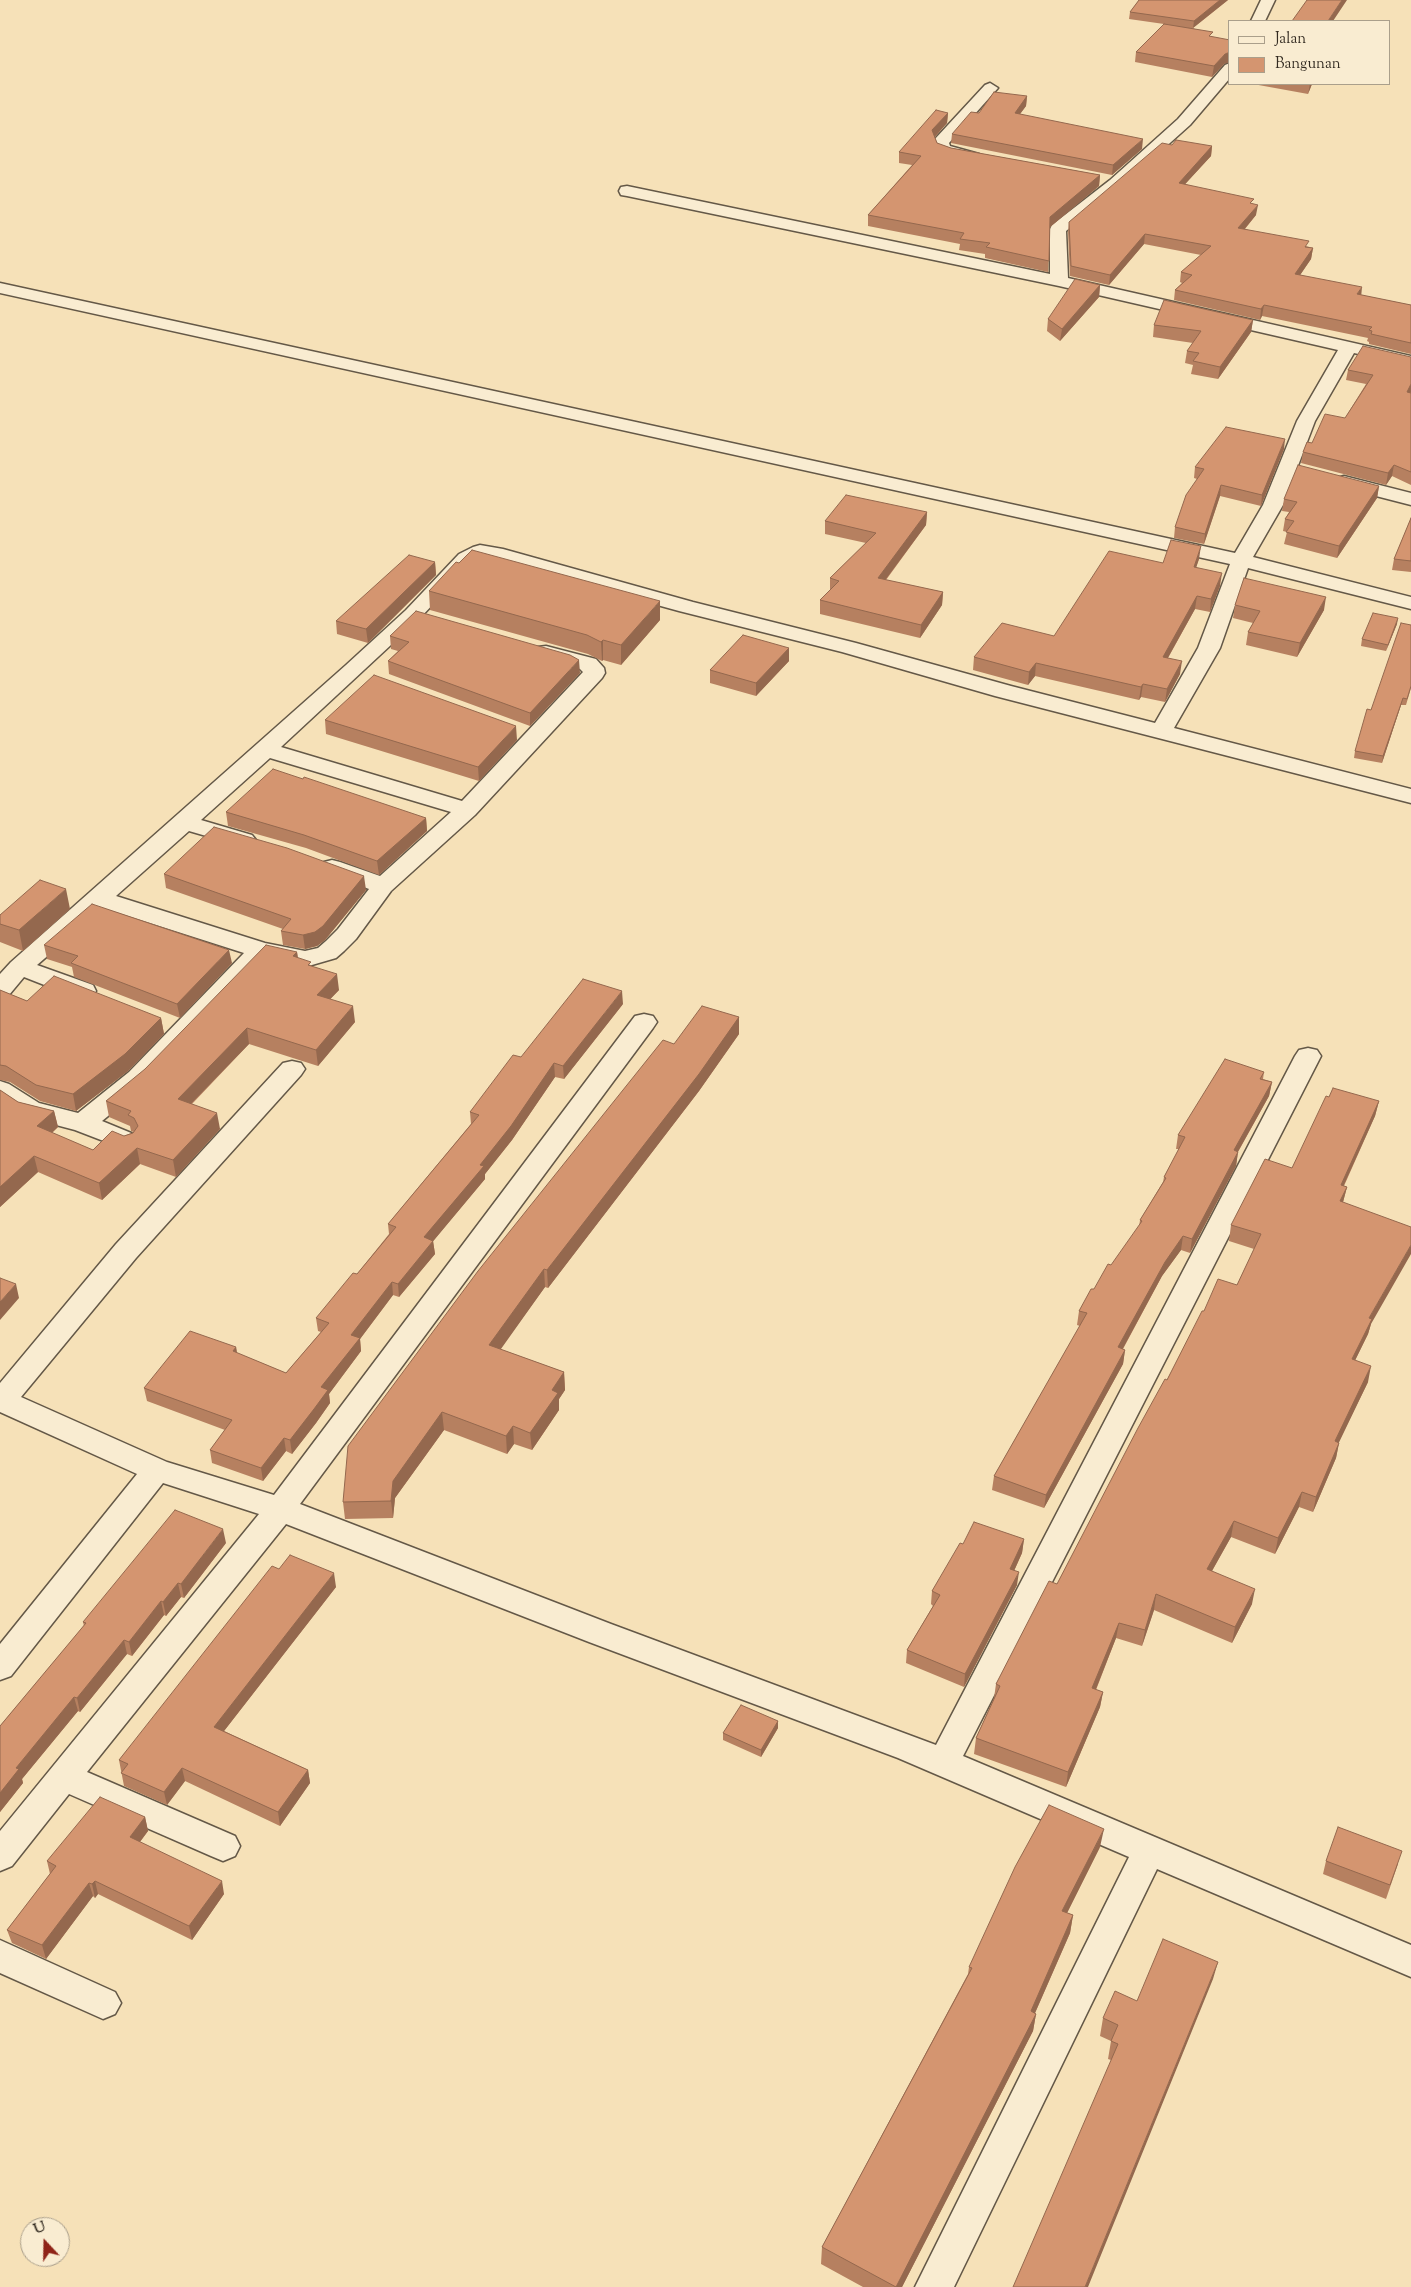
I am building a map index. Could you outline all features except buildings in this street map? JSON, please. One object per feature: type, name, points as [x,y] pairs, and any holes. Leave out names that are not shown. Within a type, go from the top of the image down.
[{"type":"street","points":[[1258,20],[1268,0]]},
{"type":"street","points":[[1058,281],[1058,229],[1116,183],[1184,122],[1228,70]]},
{"type":"street","points":[[990,88],[941,142],[943,149],[957,154],[992,160]]},
{"type":"street","points":[[1099,179],[1116,183]]},
{"type":"street","points":[[627,191],[1058,281],[1411,361]]},
{"type":"street","points":[[0,288],[1241,560],[1411,603]]},
{"type":"street","points":[[1161,731],[1209,648],[1241,560],[1273,505],[1305,471],[1306,421],[1348,348]]},
{"type":"street","points":[[1305,471],[1411,499]]},
{"type":"street","points":[[0,989],[20,967],[99,899],[265,749],[363,673],[422,617],[466,558],[476,552],[489,551],[686,607],[849,647],[1003,691],[1411,796]]},
{"type":"street","points":[[99,899],[261,950],[305,959],[327,953],[346,934],[383,886],[467,810],[525,734],[594,673],[593,668],[588,664],[524,645]]},
{"type":"street","points":[[265,749],[467,810]]},
{"type":"street","points":[[183,822],[260,845]]},
{"type":"street","points":[[314,860],[383,886]]},
{"type":"street","points":[[83,1123],[138,1078],[174,1026],[261,950]]},
{"type":"street","points":[[20,967],[101,998]]},
{"type":"street","points":[[0,1856],[280,1509],[644,1022]]},
{"type":"street","points":[[944,1762],[1308,1056]]},
{"type":"street","points":[[292,1069],[126,1251],[1,1400],[157,1470],[280,1509],[600,1633],[944,1762],[1411,1961]]},
{"type":"street","points":[[0,1090],[32,1110],[83,1123],[126,1141]]},
{"type":"street","points":[[0,1666],[157,1470]]},
{"type":"street","points":[[64,1777],[223,1846]]},
{"type":"street","points":[[934,2287],[1148,1850]]},
{"type":"street","points":[[0,1956],[103,2004]]}]
